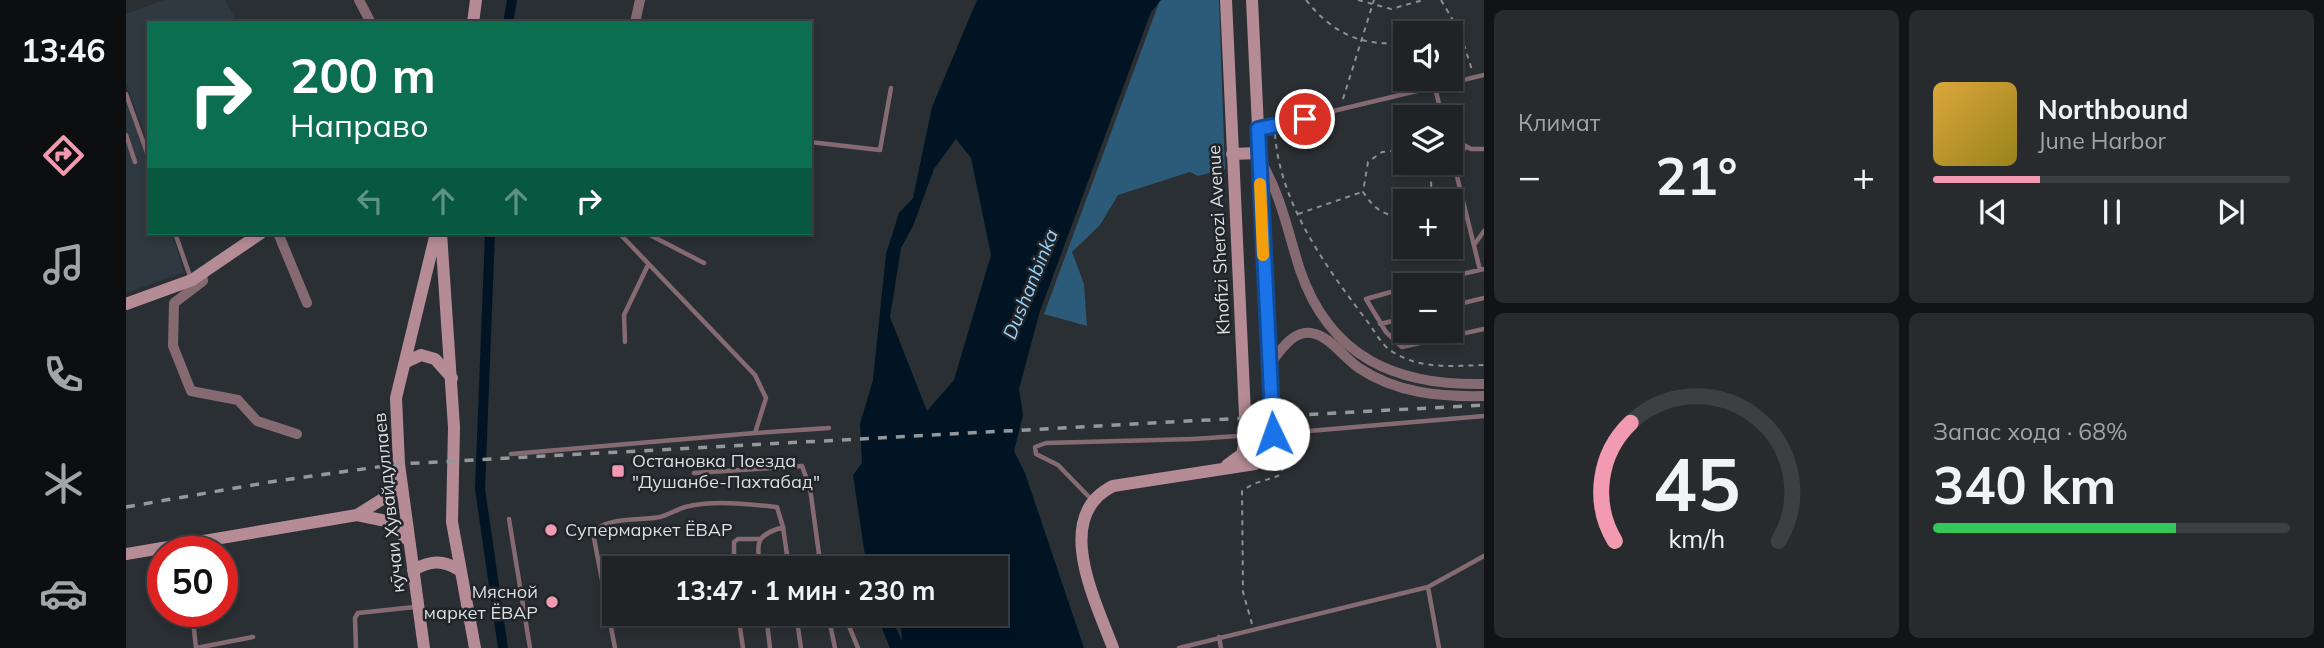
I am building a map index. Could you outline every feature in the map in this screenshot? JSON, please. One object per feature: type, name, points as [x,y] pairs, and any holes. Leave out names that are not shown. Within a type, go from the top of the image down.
[{"type":"street","points":[[359,0],[370,21]]},
{"type":"street","points":[[473,21],[476,0]]},
{"type":"street","points":[[635,21],[640,0]]},
{"type":"street","name":"Khofizi Sherozi Avenue","points":[[1223,467],[1239,458],[1246,437],[1226,0]]},
{"type":"street","points":[[1113,648],[1099,612],[1079,533],[1083,516],[1092,499],[1113,486],[1255,464],[1264,460],[1272,450],[1252,0]]},
{"type":"street","points":[[1232,154],[1259,155]]},
{"type":"street","points":[[1259,155],[1274,184],[1306,285],[1348,346],[1374,364],[1408,378],[1447,384],[1484,384]]},
{"type":"street","points":[[126,304],[197,277],[258,235]]},
{"type":"street","points":[[279,235],[307,303]]},
{"type":"street","name":"кӯчаи Хувайдуллаев","points":[[424,648],[399,464],[396,398],[438,235]]},
{"type":"street","name":"кӯчаи Хувайдуллаев","points":[[439,235],[452,378],[452,522],[475,648]]},
{"type":"street","points":[[197,277],[203,281],[174,303],[172,324],[173,346],[191,391],[238,400],[257,421],[297,434]]},
{"type":"street","points":[[1269,365],[1293,338],[1310,333],[1323,338],[1366,372],[1397,387],[1427,394],[1484,396]]},
{"type":"street","points":[[406,362],[421,355],[435,359],[452,378]]},
{"type":"street","points":[[238,538],[357,515],[392,493],[399,464]]},
{"type":"street","points":[[357,515],[386,521],[409,541]]},
{"type":"street","points":[[126,554],[147,552]]},
{"type":"street","points":[[413,569],[437,561],[459,570]]},
{"type":"lane","points":[[1463,81],[1484,75]]},
{"type":"lane","points":[[812,142],[880,150],[891,88]]},
{"type":"lane","points":[[1258,129],[1419,91]]},
{"type":"lane","points":[[126,94],[147,152]]},
{"type":"lane","points":[[126,135],[135,162]]},
{"type":"lane","points":[[1463,145],[1484,149]]},
{"type":"lane","points":[[1463,150],[1466,147]]},
{"type":"lane","points":[[1457,175],[1482,269],[1463,274]]},
{"type":"lane","points":[[1469,226],[1483,231],[1474,246]]},
{"type":"lane","points":[[176,235],[197,277]]},
{"type":"lane","points":[[621,235],[755,375],[766,398],[755,432]]},
{"type":"lane","points":[[650,235],[704,263]]},
{"type":"lane","points":[[625,342],[624,315],[648,265]]},
{"type":"lane","points":[[1393,291],[1368,298],[1366,303],[1394,341],[1405,348],[1484,329]]},
{"type":"lane","points":[[1463,303],[1484,298]]},
{"type":"lane","points":[[1380,324],[1393,321]]},
{"type":"lane","points":[[1092,499],[1058,465],[1035,454],[1035,447],[1046,443],[1193,439],[1484,416]]},
{"type":"lane","points":[[511,454],[829,428]]},
{"type":"lane","points":[[694,473],[802,466],[810,488],[820,556]]},
{"type":"lane","points":[[615,648],[593,533],[596,529],[610,523],[661,516],[686,507],[725,504],[776,507],[783,527],[787,556]]},
{"type":"lane","points":[[509,519],[530,648]]},
{"type":"lane","points":[[758,556],[757,544],[765,533],[783,527]]},
{"type":"lane","points":[[734,556],[734,542],[738,539],[760,539]]},
{"type":"lane","points":[[1179,648],[1427,587],[1484,556]]},
{"type":"lane","points":[[1427,587],[1439,648]]},
{"type":"lane","points":[[356,648],[355,618],[358,614],[418,606]]},
{"type":"lane","points":[[740,626],[743,648]]},
{"type":"lane","points":[[767,626],[770,648]]},
{"type":"lane","points":[[798,626],[801,648]]},
{"type":"lane","points":[[830,626],[835,648]]},
{"type":"lane","points":[[849,626],[858,648]]},
{"type":"lane","points":[[194,627],[196,648],[253,637]]},
{"type":"lane","points":[[1219,637],[1221,648]]},
{"type":"path","points":[[1306,0],[1331,27],[1362,42],[1393,42]]},
{"type":"path","points":[[1358,0],[1372,6],[1401,8],[1423,0]]},
{"type":"path","points":[[1343,110],[1345,94],[1374,0]]},
{"type":"path","points":[[1441,0],[1465,43],[1474,78]]},
{"type":"path","points":[[1275,126],[1277,154],[1297,215],[1352,301],[1389,350],[1429,367],[1484,365]]},
{"type":"path","points":[[1393,151],[1382,152],[1368,162],[1363,192],[1375,209],[1393,215]]},
{"type":"path","points":[[1297,215],[1363,192]]},
{"type":"path","points":[[1253,628],[1243,592],[1242,491],[1253,484],[1278,476],[1310,430]]},
{"type":"shaded area","points":[[164,0],[225,0],[237,21],[147,21],[147,141],[126,82],[126,14]]},
{"type":"shaded area","points":[[1160,0],[1219,0],[1225,169],[1198,176],[1190,172],[1118,195],[1100,225],[1072,252],[1084,284],[1087,326],[1044,314]]},
{"type":"shaded area","points":[[126,95],[147,158],[147,235],[172,235],[184,272],[126,293]]},
{"type":"water","name":"Dushanbinka","points":[[977,0],[1161,0],[1151,12],[1040,311],[1019,389],[1023,415],[1014,451],[1025,473],[1084,648],[890,648],[881,626],[895,626],[902,641],[901,626],[1008,626],[1008,556],[865,556],[853,475],[862,463],[860,424],[873,380],[886,254],[899,213],[913,198],[932,107]],"holes":[[[956,139],[971,158],[991,255],[954,380],[927,411],[890,317],[901,248],[913,226],[934,169]]]},
{"type":"waterway","points":[[508,21],[512,0]]},
{"type":"waterway","points":[[490,235],[480,489],[503,648]]},
{"type":"railway","points":[[126,507],[270,482],[399,464],[1484,405]]},
{"type":"slow traffic","points":[[1260,184],[1263,255]]},
{"type":"place","name":"Остановка Поезда \"Душанбе-Пахтабад\"","points":[[618,471]]},
{"type":"place","name":"Супермаркет ЁВАР","points":[[551,530]]},
{"type":"place","name":"Мясной маркет ЁВАР","points":[[552,602]]},
{"type":"route","points":[[1273,434],[1258,129],[1305,119]]}]
